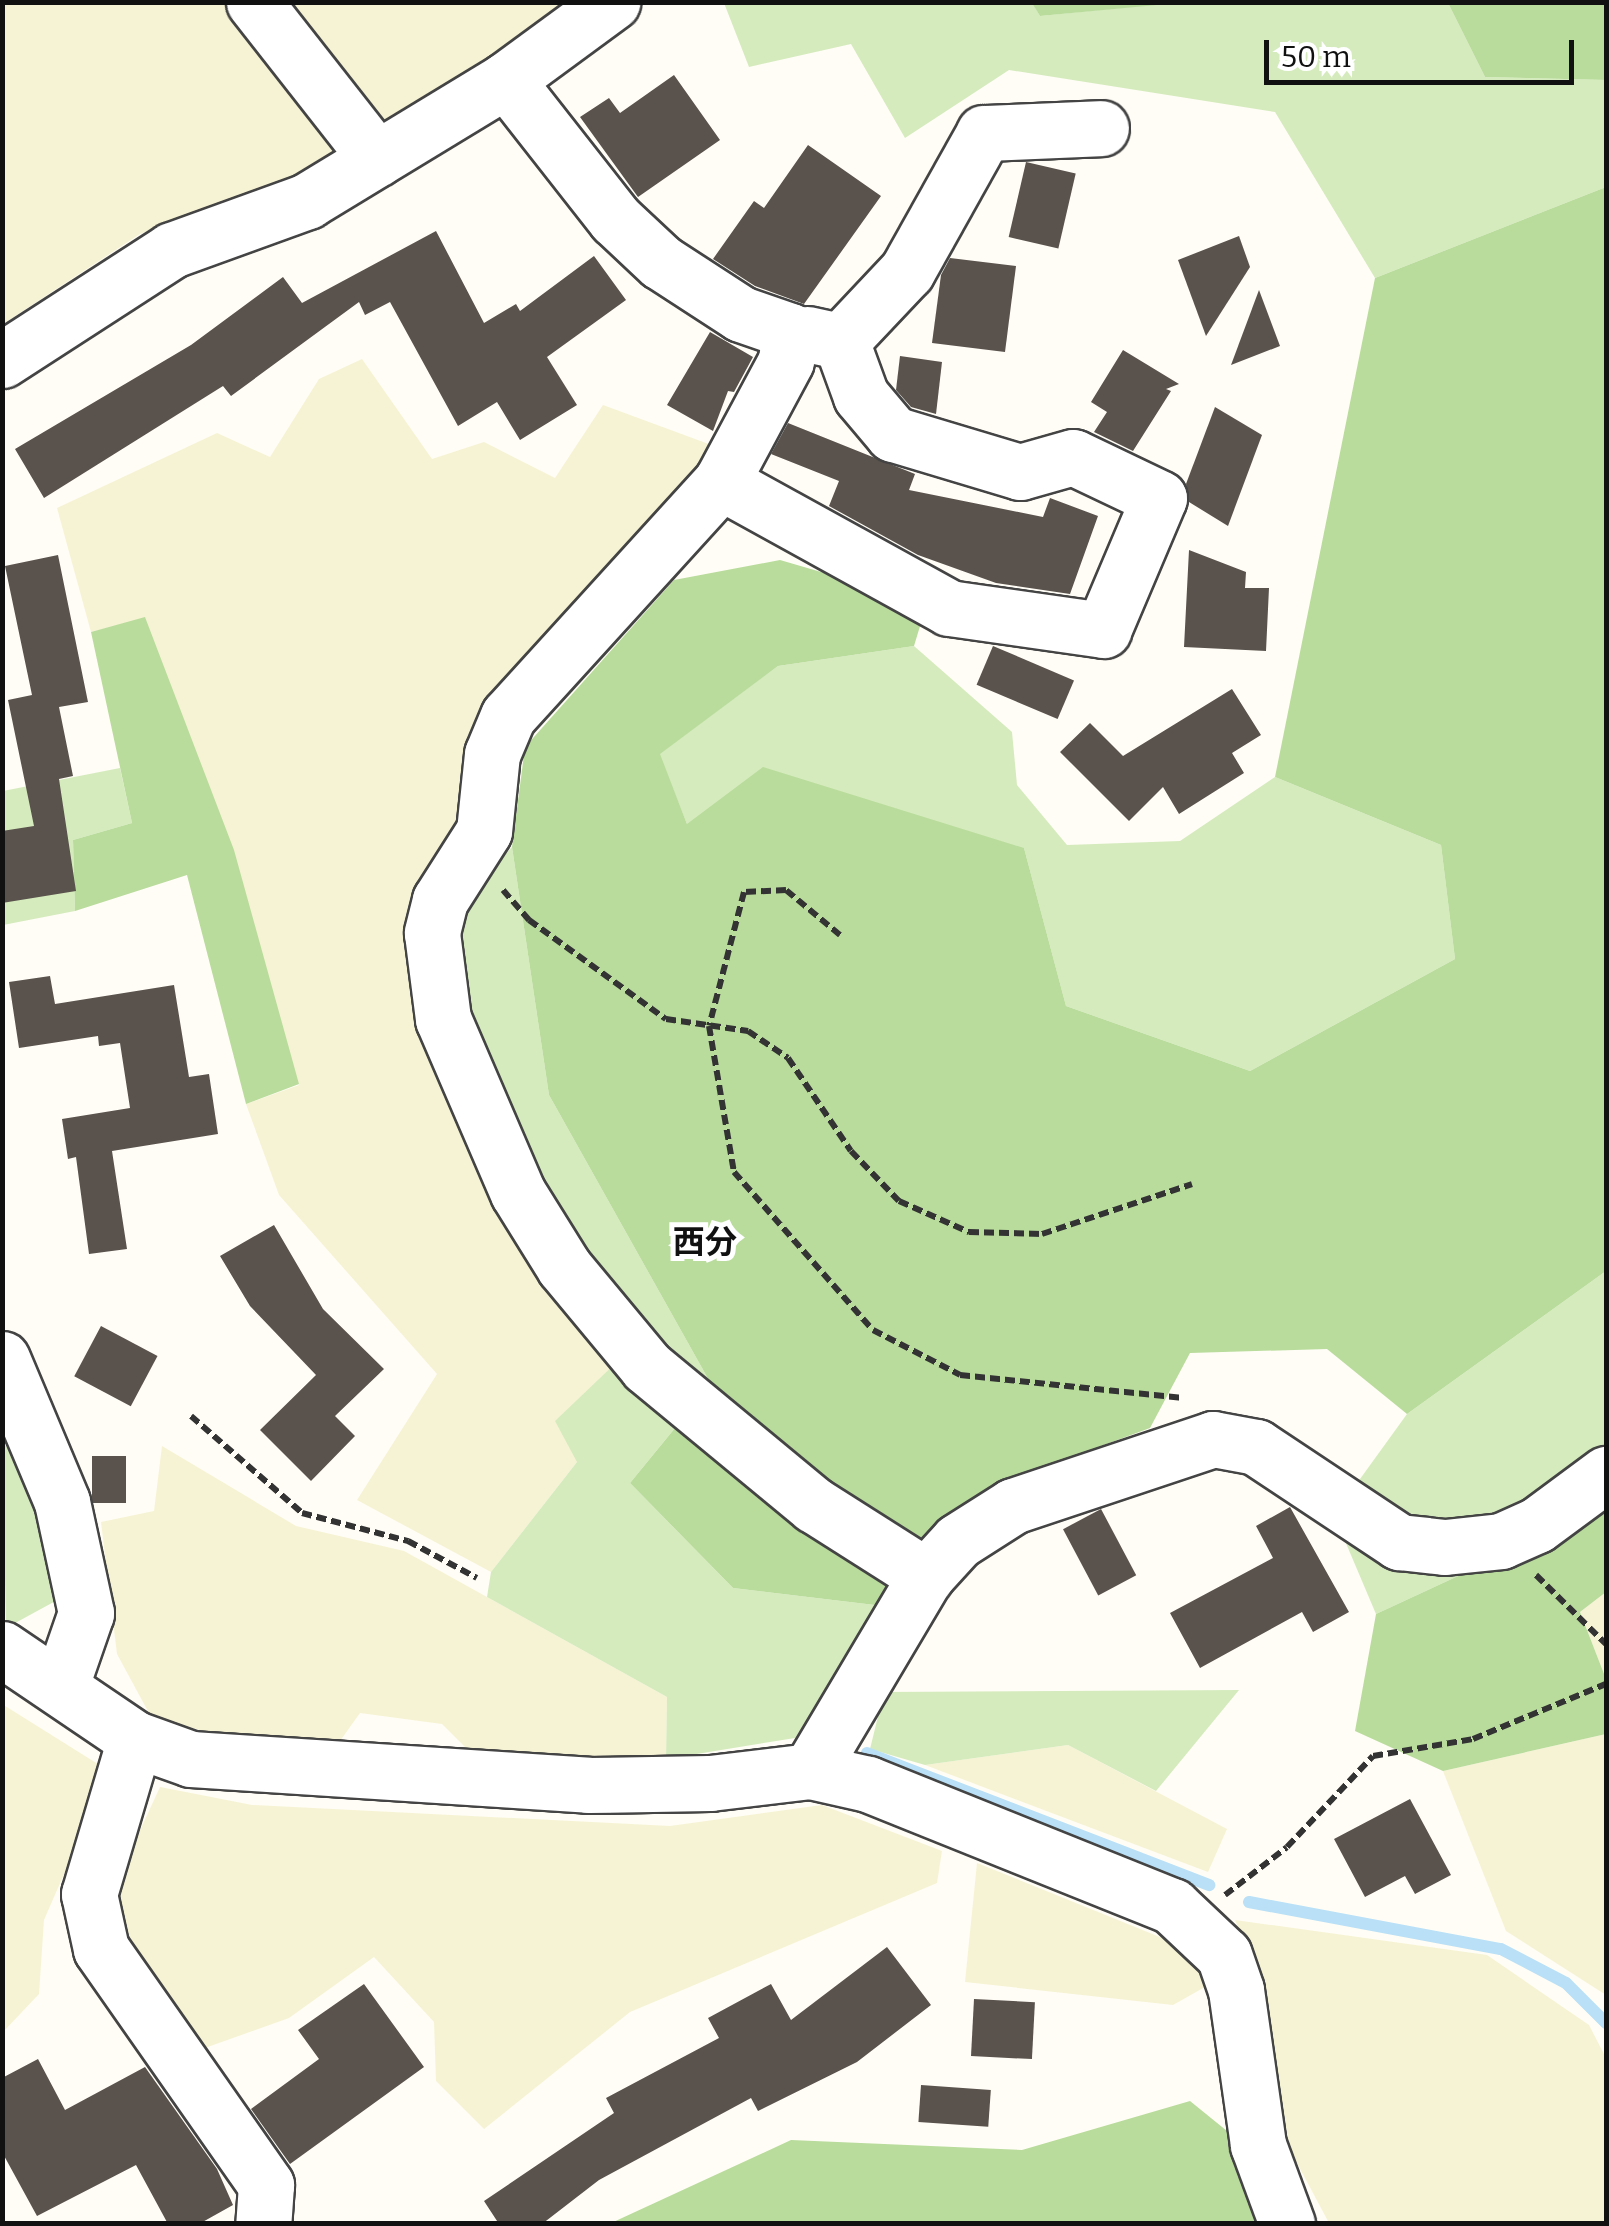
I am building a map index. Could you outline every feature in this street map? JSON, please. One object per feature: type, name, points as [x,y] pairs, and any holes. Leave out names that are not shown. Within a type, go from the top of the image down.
[{"type":"street","points":[[254,2],[377,158]]},
{"type":"street","points":[[2,360],[172,250],[308,201],[506,80],[612,2]]},
{"type":"street","points":[[506,80],[615,219],[661,262],[741,314],[815,336],[893,434],[1020,472],[1073,458],[1159,498],[1103,630],[949,608],[721,482]]},
{"type":"street","points":[[926,1576],[814,1504],[648,1367],[564,1267],[518,1192],[443,1019],[432,933],[440,900],[472,857],[484,831],[492,754],[508,716],[721,482],[786,361],[907,271],[984,133],[1101,128]]},
{"type":"street","points":[[2,1359],[62,1502],[86,1612],[61,1685]]},
{"type":"street","points":[[810,1771],[926,1576],[958,1541],[1013,1506],[1213,1439],[1256,1447],[1398,1542],[1445,1547],[1501,1541],[1537,1525],[1606,1474]]},
{"type":"street","points":[[2,1649],[61,1685],[135,1739],[239,1766],[588,1785],[710,1783],[810,1771],[868,1784],[1172,1906],[1200,1927],[1224,1955],[1236,1990],[1258,2144],[1288,2224]]},
{"type":"street","points":[[135,1739],[89,1894],[100,1949],[266,2185],[263,2224]]},
{"type":"path","points":[[472,857],[530,920],[666,1019],[748,1031],[788,1058],[851,1151],[899,1200],[969,1232],[1042,1234],[1192,1184]]},
{"type":"path","points":[[840,935],[786,890],[744,892],[709,1026],[734,1172],[873,1330],[960,1375],[1196,1399]]},
{"type":"path","points":[[190,1416],[302,1514],[408,1541],[477,1578]]},
{"type":"path","points":[[1501,1541],[1606,1644]]},
{"type":"path","points":[[1200,1927],[1223,1897],[1287,1846],[1373,1756],[1473,1739],[1606,1684]]},
{"type":"shaded area","points":[[3,3],[592,3],[303,175],[140,234],[3,324]]},
{"type":"shaded area","points":[[362,359],[432,459],[484,442],[555,478],[603,405],[714,446],[496,694],[464,829],[621,1358],[577,1462],[491,1572],[357,1500],[437,1374],[279,1195],[246,1104],[299,1085],[145,618],[91,632],[57,508],[217,433],[270,457],[319,379]]},
{"type":"shaded area","points":[[162,1446],[296,1526],[404,1551],[667,1697],[666,1759],[481,1763],[442,1724],[360,1713],[335,1748],[216,1735],[150,1715],[117,1654],[101,1522],[154,1511]]},
{"type":"shaded area","points":[[1606,1592],[1606,1679],[1580,1612]]},
{"type":"shaded area","points":[[2,1704],[109,1771],[44,1920],[39,1994],[3,2032]]},
{"type":"shaded area","points":[[1606,1734],[1606,1995],[1506,1931],[1443,1771]]},
{"type":"shaded area","points":[[1068,1745],[1227,1829],[1208,1872],[925,1765]]},
{"type":"shaded area","points":[[160,1787],[252,1805],[670,1826],[822,1805],[942,1851],[937,1883],[630,2012],[484,2129],[436,2081],[434,2022],[374,1957],[289,2018],[202,2049],[121,1951],[106,1904]]},
{"type":"shaded area","points":[[977,1863],[1182,1946],[1212,1983],[1173,2005],[965,1982]]},
{"type":"shaded area","points":[[1235,1920],[1487,1955],[1589,2025],[1606,2058],[1606,2223],[1329,2223],[1290,2150],[1259,1975]]},
{"type":"green space","points":[[1032,2],[1040,16],[1178,2],[1448,3],[1485,77],[1606,80],[1606,187],[1375,278],[1275,112],[1009,70],[905,138],[851,44],[749,67],[724,3]]},
{"type":"green space","points":[[1032,3],[1178,3],[1040,16]]},
{"type":"green space","points":[[1448,3],[1606,3],[1606,80],[1485,77]]},
{"type":"green space","points":[[1606,187],[1606,1271],[1407,1414],[1327,1349],[1190,1353],[1150,1428],[1000,1483],[883,1606],[733,1588],[630,1483],[711,1384],[549,1095],[512,847],[525,747],[674,580],[780,560],[927,603],[914,646],[778,666],[660,754],[687,824],[763,767],[1024,848],[1066,1006],[1250,1071],[1455,959],[1441,845],[1275,777],[1375,278]]},
{"type":"green space","points":[[145,617],[234,850],[299,1084],[246,1104],[187,875],[75,911],[73,840],[132,823],[91,632]]},
{"type":"green space","points":[[914,646],[1012,732],[1017,785],[1067,845],[1180,841],[1275,777],[1441,845],[1455,959],[1250,1071],[1066,1006],[1024,848],[687,824],[659,754],[778,666]]},
{"type":"green space","points":[[120,768],[132,823],[73,840],[75,911],[3,925],[3,791]]},
{"type":"green space","points":[[512,847],[549,1095],[711,1384],[701,1396],[566,1234],[465,1016],[457,906]]},
{"type":"green space","points":[[1606,1271],[1606,1484],[1555,1531],[1376,1614],[1334,1515],[1407,1414]]},
{"type":"green space","points":[[621,1358],[679,1423],[630,1483],[733,1588],[883,1606],[795,1738],[666,1759],[667,1697],[487,1597],[491,1572],[577,1462],[555,1421]]},
{"type":"green space","points":[[2,1441],[48,1500],[61,1598],[6,1628]]},
{"type":"green space","points":[[1606,1484],[1606,1592],[1580,1612],[1606,1679],[1606,1734],[1443,1771],[1355,1731],[1376,1614],[1555,1531]]},
{"type":"green space","points":[[1239,1690],[1156,1791],[1068,1745],[925,1765],[870,1749],[884,1692]]},
{"type":"green space","points":[[1190,2101],[1227,2131],[1268,2223],[609,2224],[791,2140],[1022,2150]]},
{"type":"building","points":[[674,75],[720,140],[638,197],[580,117],[609,98],[620,113]]},
{"type":"building","points":[[808,145],[881,196],[804,304],[755,286],[713,259],[754,201],[764,208]]},
{"type":"building","points":[[1026,162],[1076,173],[1058,248],[1009,237]]},
{"type":"building","points":[[436,231],[484,323],[516,304],[520,311],[594,256],[626,300],[547,357],[577,405],[520,440],[497,402],[458,426],[390,302],[365,315],[359,302],[231,396],[223,386],[44,498],[15,449],[191,345],[283,277],[302,303]]},
{"type":"building","points":[[1239,236],[1250,267],[1206,336],[1178,260]]},
{"type":"building","points":[[950,258],[1016,266],[1005,352],[932,343],[941,275]]},
{"type":"building","points":[[1259,290],[1280,346],[1231,365]]},
{"type":"building","points":[[710,332],[753,357],[734,392],[728,391],[713,431],[667,405]]},
{"type":"building","points":[[1123,350],[1179,384],[1166,389],[1171,391],[1133,451],[1094,432],[1107,412],[1091,402]]},
{"type":"building","points":[[900,356],[942,362],[936,414],[911,407],[896,390]]},
{"type":"building","points":[[1215,407],[1262,435],[1228,526],[1189,502],[1186,484]]},
{"type":"building","points":[[788,423],[915,474],[909,490],[1043,517],[1050,498],[1098,516],[1070,594],[996,583],[918,555],[829,506],[839,481],[771,454]]},
{"type":"building","points":[[1189,550],[1246,572],[1245,588],[1269,588],[1266,651],[1184,647]]},
{"type":"building","points":[[58,555],[88,702],[59,707],[73,776],[59,779],[76,891],[2,903],[2,831],[34,826],[8,700],[32,695],[5,566]]},
{"type":"building","points":[[993,646],[1074,680],[1058,719],[977,685]]},
{"type":"building","points":[[1232,689],[1261,735],[1232,753],[1244,773],[1179,814],[1163,787],[1129,821],[1060,752],[1090,723],[1123,756]]},
{"type":"building","points":[[50,976],[55,1004],[174,985],[189,1077],[209,1074],[218,1134],[112,1151],[127,1249],[89,1254],[76,1157],[68,1159],[62,1119],[130,1108],[120,1043],[99,1046],[98,1036],[19,1048],[9,982]]},
{"type":"building","points":[[274,1225],[323,1309],[384,1369],[335,1416],[355,1436],[311,1481],[260,1430],[316,1375],[250,1306],[220,1256]]},
{"type":"building","points":[[101,1326],[158,1356],[131,1406],[74,1376]]},
{"type":"building","points":[[92,1456],[126,1456],[126,1503],[92,1503]]},
{"type":"building","points":[[1290,1507],[1349,1612],[1313,1632],[1302,1612],[1200,1668],[1170,1613],[1273,1558],[1256,1526]]},
{"type":"building","points":[[1101,1509],[1136,1575],[1098,1595],[1063,1529]]},
{"type":"building","points":[[1410,1799],[1451,1875],[1415,1894],[1405,1876],[1365,1897],[1334,1839]]},
{"type":"building","points":[[887,1947],[931,2005],[857,2062],[758,2111],[751,2098],[599,2180],[542,2224],[499,2224],[484,2201],[614,2113],[606,2098],[719,2038],[708,2018],[771,1984],[791,2020]]},
{"type":"building","points":[[364,1984],[424,2067],[290,2164],[251,2109],[319,2059],[298,2030]]},
{"type":"building","points":[[974,1999],[1035,2002],[1032,2059],[971,2056]]},
{"type":"building","points":[[38,2059],[65,2110],[145,2067],[217,2169],[233,2205],[199,2224],[168,2224],[136,2165],[37,2216],[2,2152],[2,2078]]},
{"type":"building","points":[[921,2085],[991,2090],[988,2127],[918,2122]]},
{"type":"waterway","points":[[867,1753],[1209,1885]]},
{"type":"waterway","points":[[1249,1902],[1501,1949],[1566,1983],[1606,2023]]},
{"type":"district","name":"西分","points":[[705,1242]]}]
